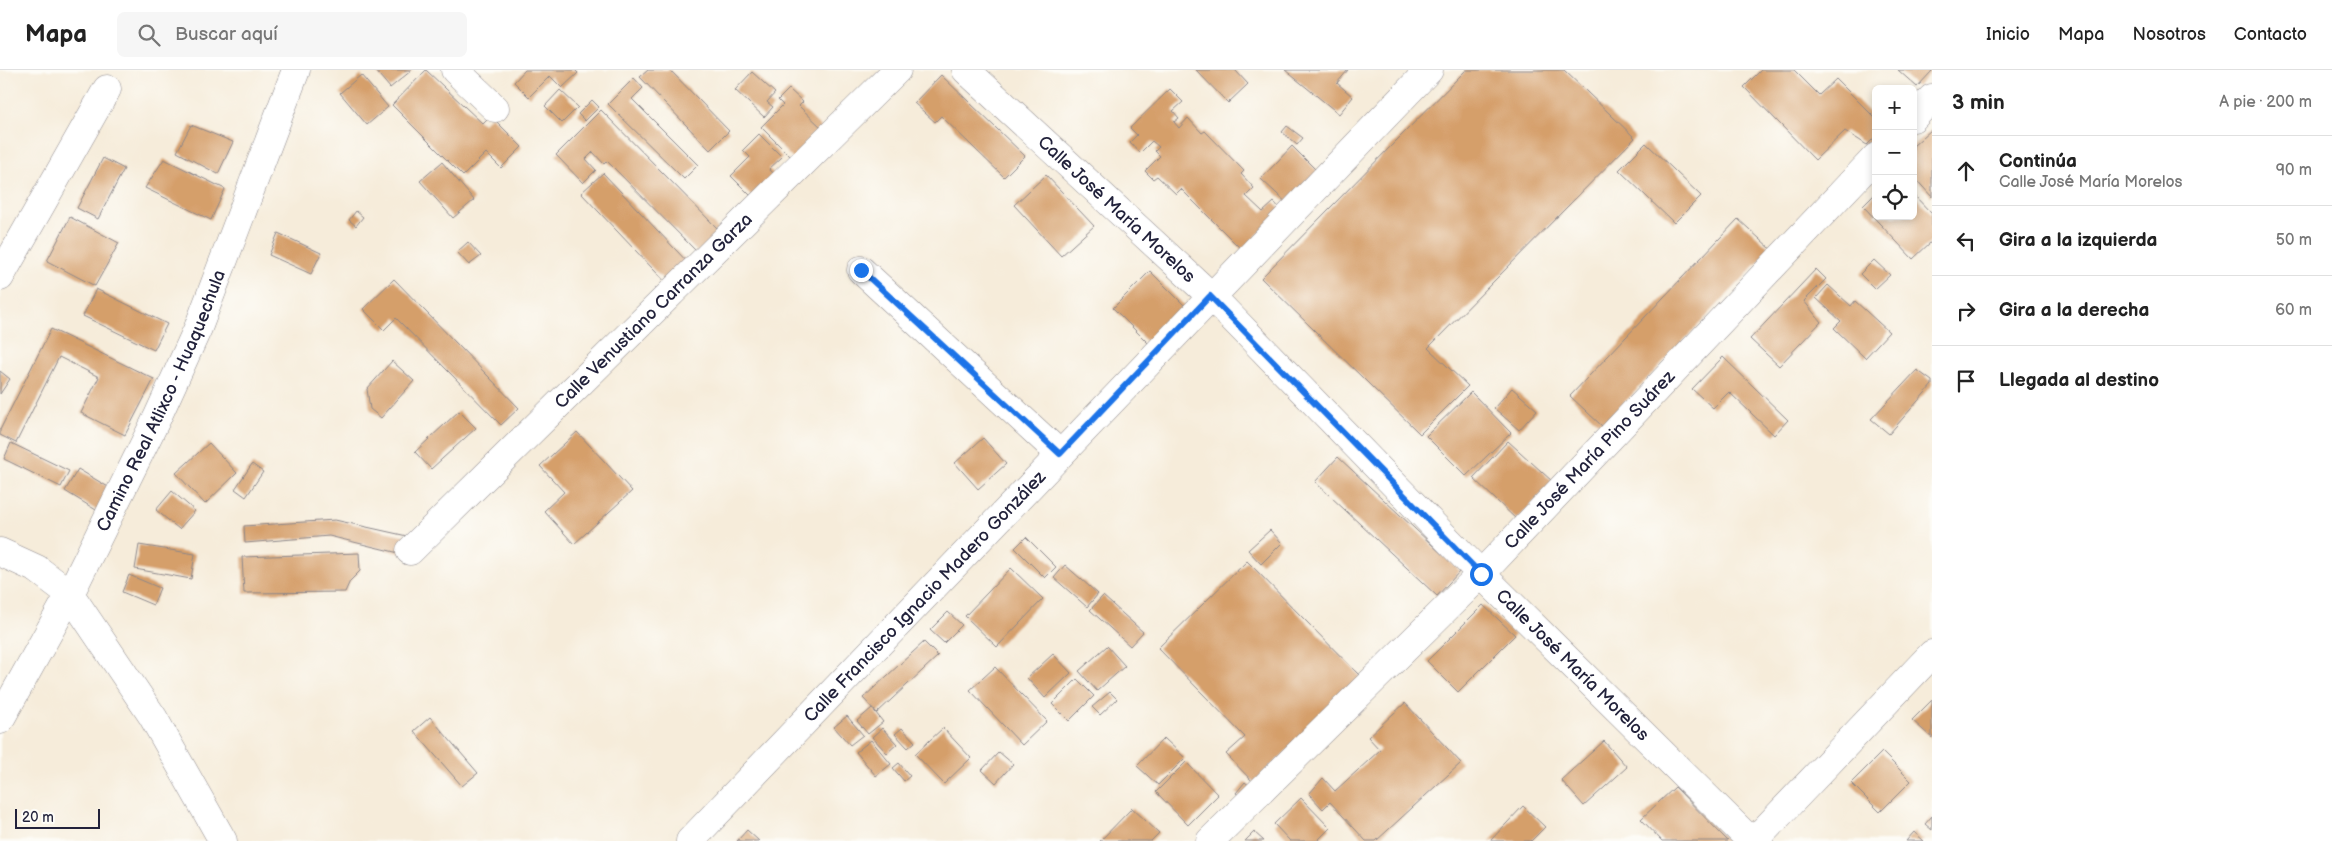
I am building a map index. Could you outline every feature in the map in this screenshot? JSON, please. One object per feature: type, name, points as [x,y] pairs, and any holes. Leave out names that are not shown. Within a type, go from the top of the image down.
[{"type":"street","name":"Camino Real Atlixco - Huaquechula","points":[[0,720],[70,594],[157,418],[198,328],[296,70]]},
{"type":"street","points":[[455,70],[495,108]]},
{"type":"street","name":"Calle Venustiano Carranza Garza","points":[[410,550],[897,70]]},
{"type":"street","name":"Calle José María Morelos","points":[[966,70],[1210,296],[1481,574],[1753,841]]},
{"type":"street","name":"Calle Francisco Ignacio Madero González","points":[[690,841],[1210,296],[1429,70]]},
{"type":"street","points":[[0,277],[107,89]]},
{"type":"street","points":[[1917,114],[1932,98]]},
{"type":"street","name":"Calle José María Pino Suárez","points":[[1210,841],[1481,574],[1872,161]]},
{"type":"street","points":[[861,270],[1060,454]]},
{"type":"street","points":[[0,552],[37,569],[70,594],[153,717],[223,841]]},
{"type":"street","points":[[1753,841],[1932,654]]},
{"type":"building","points":[[375,70],[412,70],[390,88]]},
{"type":"building","points":[[426,70],[483,124],[491,116],[522,147],[501,168],[486,153],[463,176],[392,105]]},
{"type":"building","points":[[525,70],[575,70],[578,73],[562,88],[550,76],[529,97],[514,82]]},
{"type":"building","points":[[648,70],[670,70],[729,131],[710,150],[640,77]]},
{"type":"building","points":[[1196,70],[1235,70],[1248,84],[1228,103]]},
{"type":"building","points":[[1285,70],[1348,70],[1337,83],[1353,97],[1339,114]]},
{"type":"building","points":[[1466,70],[1564,70],[1635,138],[1428,348],[1468,386],[1420,434],[1261,278]]},
{"type":"building","points":[[1761,70],[1794,70],[1819,95],[1836,79],[1872,115],[1872,140],[1867,145],[1845,131],[1815,160],[1744,87]]},
{"type":"building","points":[[1898,70],[1932,70],[1917,87]]},
{"type":"building","points":[[752,72],[775,93],[767,102],[773,107],[764,117],[735,90]]},
{"type":"building","points":[[361,75],[388,107],[367,125],[340,93]]},
{"type":"building","points":[[941,75],[1025,156],[1004,177],[941,116],[935,122],[914,103]]},
{"type":"building","points":[[634,78],[643,88],[632,99],[698,165],[684,179],[608,104]]},
{"type":"building","points":[[789,89],[803,102],[799,106],[823,129],[793,159],[761,127],[783,105],[778,100]]},
{"type":"building","points":[[1170,89],[1183,102],[1173,111],[1179,118],[1174,122],[1179,128],[1188,118],[1202,133],[1205,131],[1244,171],[1241,174],[1254,188],[1246,196],[1263,212],[1274,202],[1282,211],[1242,250],[1181,189],[1176,194],[1157,176],[1153,179],[1145,171],[1160,156],[1155,151],[1159,147],[1152,141],[1140,153],[1130,142],[1137,135],[1130,128]]},
{"type":"building","points":[[560,90],[578,107],[562,123],[545,106]]},
{"type":"building","points":[[592,100],[599,107],[585,121],[578,114]]},
{"type":"building","points":[[601,110],[720,231],[698,253],[607,161],[604,164],[593,152],[586,159],[596,170],[583,183],[556,155]]},
{"type":"building","points":[[191,125],[233,142],[218,174],[177,152]]},
{"type":"building","points":[[1287,126],[1303,138],[1297,145],[1282,132]]},
{"type":"building","points":[[1932,131],[1932,197],[1917,180],[1917,142]]},
{"type":"building","points":[[759,134],[782,157],[769,169],[780,180],[757,202],[731,176],[750,157],[743,150]]},
{"type":"building","points":[[1646,143],[1701,196],[1674,223],[1619,170]]},
{"type":"building","points":[[1292,146],[1321,175],[1291,207],[1261,179]]},
{"type":"building","points":[[103,158],[124,169],[98,219],[77,208]]},
{"type":"building","points":[[164,159],[225,189],[211,220],[145,188]]},
{"type":"building","points":[[442,162],[474,200],[453,218],[420,181]]},
{"type":"building","points":[[603,173],[693,268],[671,288],[581,193]]},
{"type":"building","points":[[1046,175],[1094,226],[1061,256],[1014,205]]},
{"type":"building","points":[[1872,197],[1872,216],[1863,206]]},
{"type":"building","points":[[1917,198],[1932,214],[1932,241],[1913,259],[1876,220],[1917,220]]},
{"type":"building","points":[[356,211],[363,217],[356,226],[349,220]]},
{"type":"building","points":[[70,217],[119,243],[95,286],[47,261]]},
{"type":"building","points":[[1738,219],[1771,249],[1602,426],[1570,396]]},
{"type":"building","points":[[278,233],[321,253],[311,274],[269,255]]},
{"type":"building","points":[[468,242],[481,256],[469,265],[457,252]]},
{"type":"building","points":[[1874,260],[1890,275],[1875,289],[1860,274]]},
{"type":"building","points":[[1816,269],[1826,279],[1804,301],[1821,322],[1779,366],[1750,339]]},
{"type":"building","points":[[1150,271],[1189,310],[1152,347],[1113,308]]},
{"type":"building","points":[[394,279],[519,408],[501,425],[396,318],[384,330],[363,309]]},
{"type":"building","points":[[1828,285],[1851,306],[1855,301],[1889,332],[1865,358],[1834,328],[1841,321],[1816,298]]},
{"type":"building","points":[[96,289],[167,324],[154,350],[83,316]]},
{"type":"building","points":[[51,329],[154,379],[125,435],[81,413],[99,377],[59,357],[16,443],[0,435],[0,430]]},
{"type":"building","points":[[1723,357],[1788,420],[1774,435],[1729,392],[1713,408],[1692,389]]},
{"type":"building","points":[[392,361],[414,381],[381,418],[370,409],[367,389]]},
{"type":"building","points":[[1917,370],[1932,381],[1932,385],[1889,434],[1871,419]]},
{"type":"building","points":[[0,371],[10,379],[0,394]]},
{"type":"building","points":[[1512,388],[1537,410],[1519,430],[1494,408]]},
{"type":"building","points":[[1471,392],[1511,433],[1466,476],[1426,436]]},
{"type":"building","points":[[459,411],[476,428],[431,469],[415,452]]},
{"type":"building","points":[[577,432],[632,491],[574,544],[544,511],[564,492],[540,466]]},
{"type":"building","points":[[983,438],[1006,464],[978,489],[955,463]]},
{"type":"building","points":[[1508,441],[1553,482],[1517,520],[1473,478]]},
{"type":"building","points":[[11,443],[69,471],[61,487],[4,459]]},
{"type":"building","points":[[209,443],[237,473],[205,504],[176,473]]},
{"type":"building","points":[[1338,457],[1460,571],[1437,596],[1315,482]]},
{"type":"building","points":[[252,464],[263,472],[246,497],[235,489]]},
{"type":"building","points":[[78,469],[115,491],[101,513],[65,491]]},
{"type":"building","points":[[172,491],[195,511],[179,529],[156,510]]},
{"type":"building","points":[[335,520],[407,536],[403,554],[329,536],[245,543],[244,526]]},
{"type":"building","points":[[1270,530],[1282,543],[1261,564],[1248,550]]},
{"type":"building","points":[[1026,537],[1056,567],[1045,578],[1015,548]]},
{"type":"building","points":[[139,545],[195,554],[191,579],[135,569]]},
{"type":"building","points":[[359,553],[360,571],[350,581],[345,592],[244,593],[242,557]]},
{"type":"building","points":[[1247,561],[1362,678],[1254,783],[1226,754],[1245,737],[1158,648]]},
{"type":"building","points":[[1065,565],[1098,594],[1087,607],[1054,578]]},
{"type":"building","points":[[1011,568],[1043,599],[997,647],[965,616]]},
{"type":"building","points":[[129,575],[160,588],[153,605],[122,592]]},
{"type":"building","points":[[1103,596],[1143,632],[1130,646],[1090,610]]},
{"type":"building","points":[[1483,605],[1515,635],[1458,692],[1427,661]]},
{"type":"building","points":[[948,612],[962,625],[944,643],[930,630]]},
{"type":"building","points":[[924,642],[938,656],[877,713],[863,698]]},
{"type":"building","points":[[1107,646],[1125,666],[1097,691],[1079,671]]},
{"type":"building","points":[[1053,654],[1071,673],[1045,698],[1027,678]]},
{"type":"building","points":[[995,667],[1047,721],[1022,745],[970,690]]},
{"type":"building","points":[[1077,679],[1094,696],[1069,721],[1052,704]]},
{"type":"building","points":[[1110,692],[1117,699],[1100,715],[1092,707]]},
{"type":"building","points":[[1932,700],[1932,738],[1912,720]]},
{"type":"building","points":[[1405,703],[1461,763],[1376,841],[1366,841],[1330,802],[1323,809],[1309,794],[1323,778],[1335,791],[1380,750],[1368,737]]},
{"type":"building","points":[[872,708],[883,722],[868,734],[857,721]]},
{"type":"building","points":[[847,716],[863,735],[850,745],[834,727]]},
{"type":"building","points":[[430,717],[478,773],[462,786],[414,731]]},
{"type":"building","points":[[882,728],[897,744],[887,753],[872,737]]},
{"type":"building","points":[[902,728],[915,742],[908,748],[895,734]]},
{"type":"building","points":[[943,728],[971,758],[944,784],[915,754]]},
{"type":"building","points":[[1164,738],[1185,758],[1158,785],[1137,766]]},
{"type":"building","points":[[871,740],[891,764],[876,776],[856,752]]},
{"type":"building","points":[[1604,741],[1627,767],[1584,806],[1561,780]]},
{"type":"building","points":[[999,752],[1013,764],[996,783],[982,770]]},
{"type":"building","points":[[1882,752],[1911,781],[1880,812],[1851,783]]},
{"type":"building","points":[[1186,762],[1218,795],[1188,825],[1156,792]]},
{"type":"building","points":[[899,763],[910,776],[904,781],[893,768]]},
{"type":"building","points":[[1245,782],[1252,788],[1244,799],[1236,793]]},
{"type":"building","points":[[1675,787],[1728,841],[1662,841],[1641,819]]},
{"type":"building","points":[[1301,798],[1330,828],[1317,841],[1290,841],[1274,824]]},
{"type":"building","points":[[1523,806],[1545,827],[1531,841],[1490,841]]},
{"type":"building","points":[[1132,808],[1159,833],[1151,841],[1100,841]]},
{"type":"building","points":[[1932,816],[1932,830],[1925,824]]},
{"type":"building","points":[[747,830],[759,841],[737,841]]},
{"type":"building","points":[[1254,832],[1264,841],[1245,841]]},
{"type":"building","points":[[1914,832],[1924,841],[1906,841]]},
{"type":"route","points":[[861,270],[1060,454],[1210,296],[1481,574]]}]
